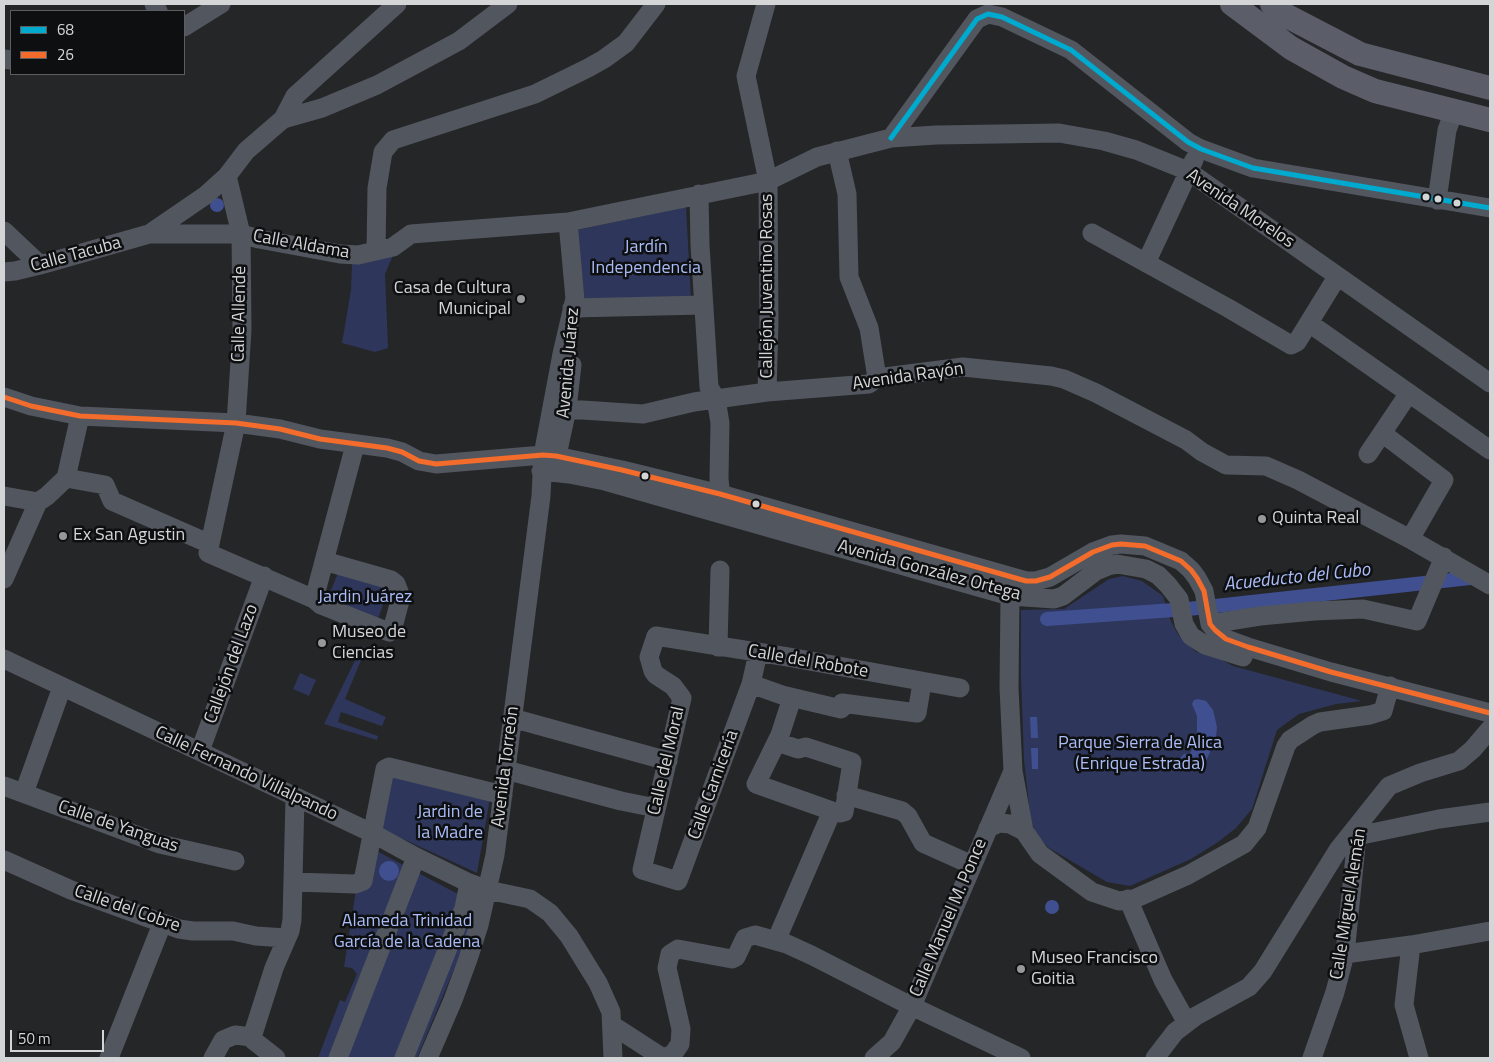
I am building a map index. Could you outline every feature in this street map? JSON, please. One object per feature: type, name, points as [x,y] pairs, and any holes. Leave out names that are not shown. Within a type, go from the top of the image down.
[{"type":"main road","points":[[1232,4],[1291,48],[1343,77],[1375,91],[1490,120]]},
{"type":"main road","points":[[1260,4],[1278,9],[1360,54],[1490,88]]},
{"type":"street","points":[[185,27],[221,4]]},
{"type":"street","points":[[148,234],[206,195],[227,176],[246,150],[283,119],[295,96],[397,4]]},
{"type":"street","points":[[283,119],[322,108],[392,77],[459,41],[508,4]]},
{"type":"street","points":[[376,251],[377,188],[383,152],[393,140],[535,94],[588,68],[626,43],[656,4]]},
{"type":"street","name":"Callejón Juventino Rosas","points":[[766,4],[746,76],[768,180],[769,323],[767,392]]},
{"type":"street","points":[[891,138],[977,19],[988,14],[1002,18],[1071,50],[1188,142],[1201,149],[1253,168],[1490,208]]},
{"type":"street","points":[[1437,200],[1447,130],[1454,111]]},
{"type":"street","name":"Avenida Morelos","points":[[699,194],[768,180],[817,157],[891,138],[936,135],[1059,133],[1104,140],[1136,150],[1188,171],[1490,383]]},
{"type":"street","points":[[1146,263],[1188,171],[1201,149]]},
{"type":"street","points":[[838,151],[847,194],[850,277],[869,328],[877,378]]},
{"type":"street","name":"Calle Allende","points":[[209,549],[236,423],[242,330],[241,234],[227,176]]},
{"type":"street","points":[[699,194],[700,245],[710,387],[716,400],[720,423],[720,494],[723,514]]},
{"type":"street","name":"Calle Aldama","points":[[148,234],[241,234],[350,256],[393,247],[411,234],[568,222],[699,194]]},
{"type":"street","name":"Avenida Juárez","points":[[549,464],[567,408],[574,305],[571,241],[568,222]]},
{"type":"street","points":[[4,231],[40,265]]},
{"type":"street","points":[[1092,233],[1291,345],[1297,342],[1337,277]]},
{"type":"street","name":"Calle Tacuba","points":[[4,272],[40,265],[148,234]]},
{"type":"street","points":[[4,397],[31,406],[80,416],[236,423],[280,429],[320,439],[402,452],[419,461],[436,464],[549,464],[574,305],[704,304]]},
{"type":"street","points":[[1309,323],[1490,450]]},
{"type":"street","name":"Avenida Rayón","points":[[567,408],[643,414],[694,402],[767,392],[869,384],[877,378],[964,367],[1051,376],[1064,379],[1096,393],[1186,440],[1202,452],[1226,465],[1266,466],[1444,557],[1490,585]]},
{"type":"street","points":[[1368,454],[1409,393]]},
{"type":"street","points":[[4,579],[38,502],[66,478],[80,416]]},
{"type":"street","points":[[1382,432],[1444,480],[1410,539]]},
{"type":"street","points":[[314,599],[355,444]]},
{"type":"street","name":"Avenida González Ortega","points":[[549,464],[622,470],[720,494],[1026,582],[1050,577],[1094,552],[1112,545],[1145,546],[1181,562],[1191,570],[1204,592],[1210,624],[1226,639],[1490,724]]},
{"type":"street","name":"Avenida González Ortega","points":[[549,464],[569,474],[605,481],[1010,596],[1054,598],[1063,596],[1096,571],[1117,564],[1146,570],[1158,575],[1168,585],[1179,599],[1184,624],[1191,636],[1205,645],[1388,692],[1490,713]]},
{"type":"street","name":"Avenida Torreón","points":[[428,1058],[468,959],[488,890],[503,795],[541,496],[549,464]]},
{"type":"street","points":[[66,478],[106,486],[112,501],[314,599],[321,605],[389,632],[393,627],[401,597],[396,584],[391,580],[324,561]]},
{"type":"street","points":[[4,496],[38,502]]},
{"type":"street","points":[[1210,624],[1260,616],[1314,611],[1363,610],[1417,621],[1444,557]]},
{"type":"street","points":[[718,647],[720,570]]},
{"type":"street","name":"Callejón del Lazo","points":[[200,751],[264,576]]},
{"type":"street","points":[[1008,576],[1010,596],[1009,688],[1013,771],[1024,831],[1040,854],[1092,892],[1118,901],[1134,899],[1188,875],[1244,844],[1257,828],[1286,746],[1290,740],[1320,722],[1370,715],[1383,711],[1388,692]]},
{"type":"street","name":"Calle del Robote","points":[[656,636],[788,657],[960,688]]},
{"type":"street","name":"Calle del Moral","points":[[642,870],[682,698],[673,686],[653,671],[649,657],[656,636]]},
{"type":"street","name":"Calle Carnicería","points":[[642,870],[678,881],[752,684],[758,653]]},
{"type":"street","name":"Calle Fernando Villalpando","points":[[4,658],[372,833],[469,883],[488,890],[530,899],[550,913],[569,936],[598,983],[611,1012],[613,1058]]},
{"type":"street","points":[[752,684],[761,689],[792,698],[841,709],[842,703],[917,713],[922,682]]},
{"type":"street","points":[[24,793],[62,687]]},
{"type":"street","points":[[777,742],[798,749],[806,747],[852,762],[844,812],[832,811],[756,784],[777,742],[792,698]]},
{"type":"street","points":[[512,718],[668,761]]},
{"type":"street","name":"Calle Miguel Alemán","points":[[1312,1058],[1335,992],[1345,954],[1357,831],[1389,786],[1420,773],[1459,761],[1473,749],[1490,729]]},
{"type":"street","points":[[294,882],[355,884],[363,881],[385,768],[389,767],[503,795]]},
{"type":"street","points":[[506,770],[621,802],[656,808]]},
{"type":"street","name":"Calle Manuel M. Ponce","points":[[874,1058],[896,1050],[912,1006],[1013,771]]},
{"type":"street","name":"Calle de Yanguas","points":[[4,786],[160,844],[235,861]]},
{"type":"street","points":[[846,795],[902,811],[908,816],[922,843],[972,865]]},
{"type":"street","points":[[252,1037],[274,968],[292,920],[295,798]]},
{"type":"street","points":[[776,941],[832,811]]},
{"type":"street","points":[[1155,1058],[1175,1032],[1248,987],[1263,971],[1338,850],[1357,831],[1490,812]]},
{"type":"street","points":[[988,828],[1000,823],[1010,824],[1024,831]]},
{"type":"street","points":[[338,1058],[416,857]]},
{"type":"street","name":"Calle del Cobre","points":[[4,860],[71,890],[162,924],[193,931],[233,931],[256,936],[286,938]]},
{"type":"street","points":[[404,1058],[464,908],[469,883]]},
{"type":"street","points":[[1128,900],[1163,980],[1187,1024]]},
{"type":"street","points":[[109,1058],[162,924]]},
{"type":"street","points":[[1345,954],[1490,931]]},
{"type":"street","points":[[612,1025],[663,1058],[672,1054],[680,1044],[681,1029],[667,968],[670,954],[678,949],[732,959],[736,957],[745,938],[755,935],[811,955],[1021,1058]]},
{"type":"street","points":[[1411,945],[1404,1005],[1419,1058]]},
{"type":"street","points":[[213,1058],[223,1040],[235,1035],[252,1037],[253,1040],[272,1055]]},
{"type":"green space","name":"Jardín Independencia","points":[[686,207],[691,300],[585,302],[577,230]]},
{"type":"green space","points":[[394,253],[385,274],[388,348],[375,352],[342,343],[351,290],[352,264]]},
{"type":"green space","name":"Jardin Juárez","points":[[339,570],[390,585],[377,622],[326,603]]},
{"type":"green space","name":"Parque Sierra de Alica (Enrique Estrada)","points":[[1123,576],[1142,581],[1163,596],[1170,619],[1177,633],[1196,652],[1218,658],[1233,666],[1362,701],[1336,704],[1299,714],[1277,730],[1252,809],[1236,828],[1191,859],[1130,886],[1107,882],[1049,848],[1037,836],[1031,822],[1024,760],[1021,675],[1021,610],[1064,609],[1109,579]]},
{"type":"green space","points":[[362,646],[366,648],[345,699],[386,717],[382,726],[341,712],[338,722],[378,736],[377,740],[324,724]]},
{"type":"green space","points":[[300,673],[316,680],[309,696],[293,689]]},
{"type":"green space","name":"Jardin de la Madre","points":[[392,776],[490,798],[477,873],[377,827]]},
{"type":"green space","name":"Alameda Trinidad García de la Cadena","points":[[373,849],[473,902],[474,921],[417,1058],[318,1058],[340,1000],[345,1002],[357,974],[352,968],[344,967],[356,890]]},
{"type":"water","points":[[217,198],[222,200],[224,205],[222,210],[217,212],[212,210],[210,205],[212,200]]},
{"type":"water","points":[[1194,700],[1206,701],[1213,710],[1217,727],[1216,737],[1207,759],[1196,768],[1189,769],[1180,761],[1184,754],[1190,753],[1193,748],[1197,731],[1197,716],[1192,704]]},
{"type":"water","points":[[1030,717],[1037,717],[1038,738],[1031,738]]},
{"type":"water","points":[[1031,748],[1038,748],[1038,769],[1032,769]]},
{"type":"water","points":[[389,861],[396,864],[399,871],[396,878],[389,881],[382,878],[379,871],[382,864]]},
{"type":"water","points":[[1049,900],[1055,900],[1059,907],[1055,914],[1049,914],[1045,910],[1045,904]]},
{"type":"waterway","name":"Acueducto del Cubo","points":[[1047,619],[1188,609],[1479,577]]},
{"type":"transit line","name":"68","points":[[891,138],[977,19],[988,14],[1002,17],[1071,50],[1188,142],[1201,149],[1253,168],[1490,208]]},
{"type":"transit line","name":"26","points":[[4,397],[31,406],[80,416],[236,423],[280,429],[320,439],[387,448],[402,452],[419,461],[436,464],[543,455],[556,456],[720,494],[1026,581],[1036,581],[1050,577],[1093,552],[1112,545],[1145,546],[1181,561],[1191,570],[1204,591],[1210,624],[1226,639],[1331,672],[1490,713]]},
{"type":"place","name":"Casa de Cultura Municipal","points":[[521,299]]},
{"type":"place","name":"Quinta Real","points":[[1262,519]]},
{"type":"place","name":"Ex San Agustin","points":[[63,536]]},
{"type":"place","name":"Museo de Ciencias","points":[[322,643]]},
{"type":"place","name":"Museo Francisco Goitia","points":[[1021,969]]}]
